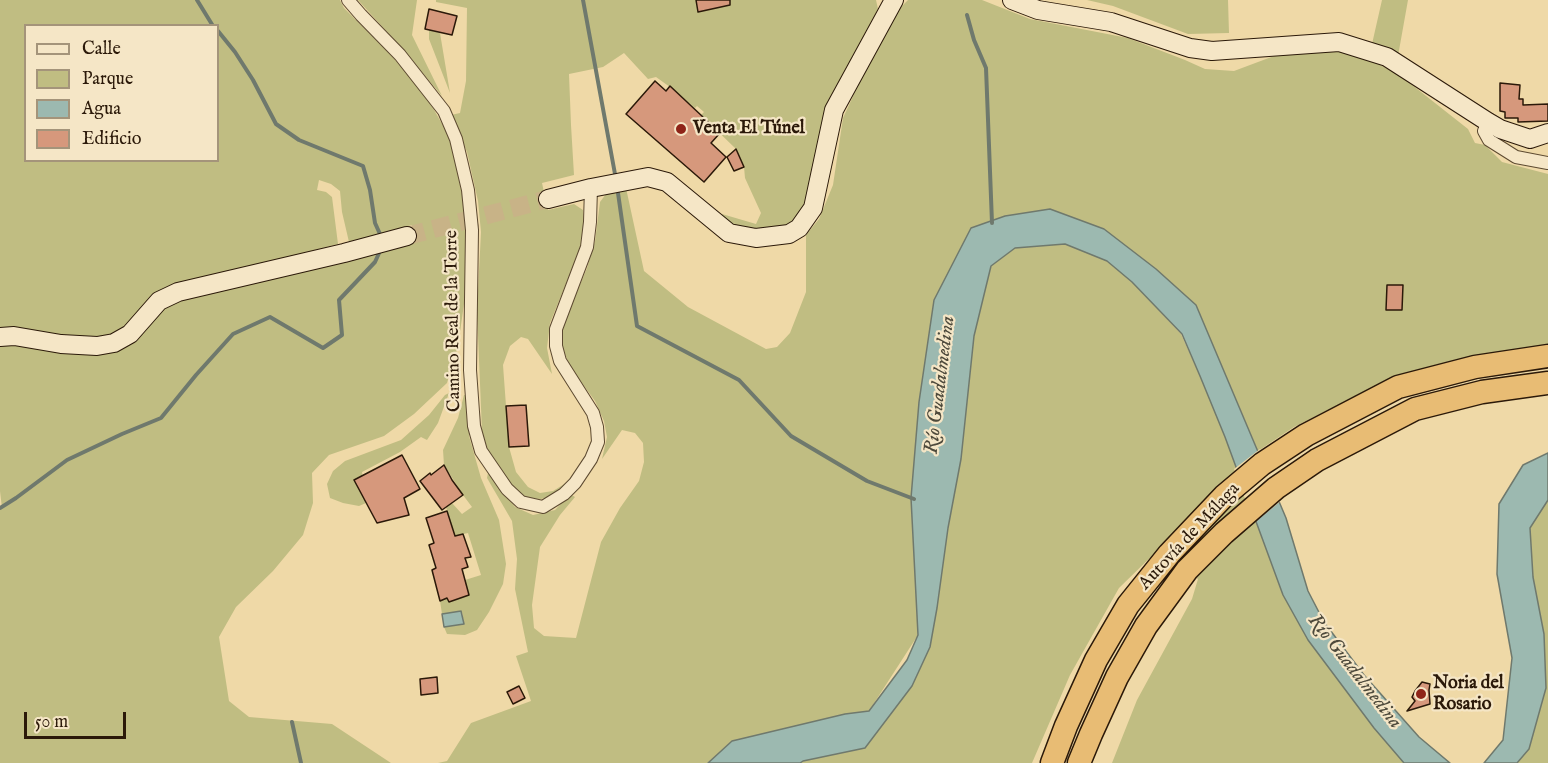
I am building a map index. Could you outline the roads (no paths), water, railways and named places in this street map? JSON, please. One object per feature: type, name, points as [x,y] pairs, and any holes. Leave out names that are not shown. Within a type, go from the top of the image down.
[{"type":"highway","name":"Autovía de Málaga","points":[[1052,763],[1096,660],[1128,605],[1169,554],[1224,496],[1262,464],[1306,435],[1398,387],[1476,367],[1548,356]]},
{"type":"highway","name":"Autovía de Málaga","points":[[1079,763],[1117,677],[1146,626],[1187,570],[1224,533],[1276,488],[1317,460],[1415,409],[1482,392],[1548,383]]},
{"type":"street","name":"Camino Real de la Torre","points":[[348,0],[400,55],[444,111],[456,139],[468,190],[472,230],[470,370],[474,426],[480,451],[507,489],[521,502],[543,507],[564,494],[574,483],[591,459],[598,442],[593,413],[560,362],[556,346],[556,329],[587,247],[591,188]]},
{"type":"street","points":[[548,199],[648,177],[668,182],[729,233],[756,238],[789,234],[799,228],[813,208],[834,110],[894,0]]},
{"type":"street","points":[[1012,0],[1038,10],[1111,22],[1190,48],[1212,51],[1339,42],[1387,57],[1500,129],[1530,139],[1548,133]]},
{"type":"street","points":[[1488,122],[1484,131],[1489,140],[1516,157],[1548,163]]},
{"type":"street","points":[[0,337],[14,336],[61,344],[97,346],[114,342],[130,334],[159,301],[178,292],[407,236]]},
{"type":"water","name":"Río Guadalmedina","points":[[1050,209],[1104,229],[1156,269],[1196,305],[1286,518],[1308,591],[1324,622],[1364,675],[1419,737],[1450,763],[1404,763],[1374,728],[1308,640],[1283,595],[1225,437],[1182,334],[1132,282],[1107,261],[1065,244],[1015,248],[991,266],[974,336],[961,459],[930,647],[912,686],[865,748],[800,763],[708,763],[732,741],[845,714],[869,711],[907,660],[918,635],[911,498],[919,402],[934,300],[971,228],[1005,216]]},
{"type":"water","points":[[1548,453],[1548,500],[1530,528],[1533,577],[1544,634],[1546,688],[1529,749],[1517,763],[1484,763],[1503,740],[1512,658],[1497,574],[1499,504],[1523,465]]},
{"type":"water","points":[[461,611],[464,624],[444,627],[442,614]]},
{"type":"waterway","points":[[197,0],[212,24]]},
{"type":"waterway","points":[[583,0],[615,174]]},
{"type":"waterway","points":[[967,15],[974,40],[986,68],[992,223]]},
{"type":"waterway","points":[[219,32],[253,80],[276,124],[299,140],[363,166],[370,190],[375,223],[380,234]]},
{"type":"waterway","points":[[618,193],[637,326],[739,380],[791,436],[867,481],[914,499]]},
{"type":"waterway","points":[[0,508],[67,460],[161,418],[233,334],[270,317],[323,348],[342,335],[339,300],[375,262],[380,251]]},
{"type":"waterway","points":[[292,722],[301,763]]},
{"type":"tunnel","points":[[407,236],[548,199]]},
{"type":"place","name":"Venta El Túnel","points":[[681,129]]},
{"type":"place","name":"Noria del Rosario","points":[[1421,694]]}]
